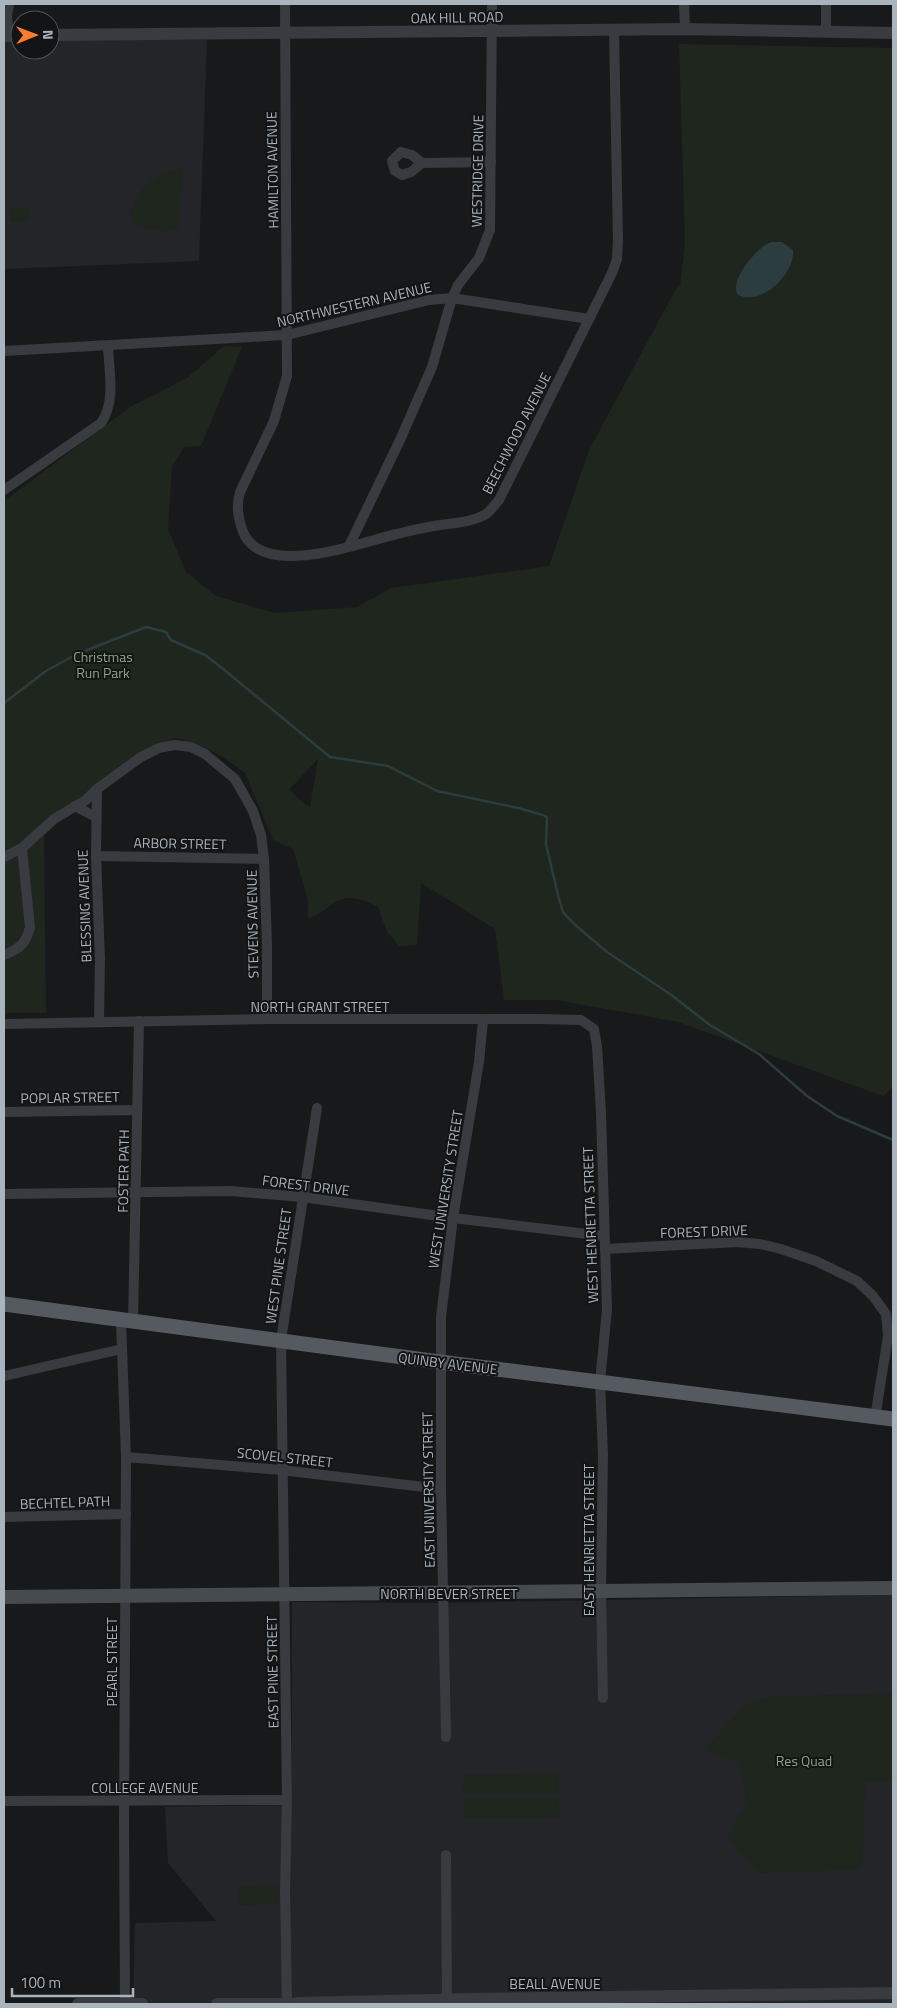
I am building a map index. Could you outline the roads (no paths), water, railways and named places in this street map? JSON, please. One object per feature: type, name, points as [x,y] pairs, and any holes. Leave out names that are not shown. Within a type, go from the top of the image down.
[{"type":"main road","name":"QUINBY AVENUE","points":[[4,1304],[440,1362],[893,1419]]},
{"type":"main road","name":"NORTH BEVER STREET","points":[[4,1597],[893,1588]]},
{"type":"street","points":[[9,4],[7,16],[10,31]]},
{"type":"street","name":"HAMILTON AVENUE","points":[[285,4],[287,335]]},
{"type":"street","name":"WESTRIDGE DRIVE","points":[[349,546],[400,440],[432,367],[452,298],[458,285],[479,258],[490,230],[492,4]]},
{"type":"street","points":[[684,4],[685,29]]},
{"type":"street","points":[[826,4],[826,31]]},
{"type":"street","name":"OAK HILL ROAD","points":[[60,35],[685,29],[893,33]]},
{"type":"street","name":"BEECHWOOD AVENUE","points":[[287,335],[287,376],[281,400],[274,421],[237,500],[239,518],[249,541],[258,548],[273,555],[308,555],[414,530],[470,520],[486,514],[499,500],[612,273],[617,259],[614,31]]},
{"type":"street","points":[[422,163],[491,162]]},
{"type":"street","name":"NORTHWESTERN AVENUE","points":[[4,352],[287,335],[429,300],[452,298],[589,319]]},
{"type":"street","points":[[4,490],[101,423],[108,414],[110,403],[108,346]]},
{"type":"street","name":"STEVENS AVENUE","points":[[4,857],[22,848],[54,820],[86,800],[97,789],[141,757],[159,748],[175,745],[191,747],[216,761],[235,779],[253,811],[261,835],[264,858],[267,944],[267,1020]]},
{"type":"street","name":"BLESSING AVENUE","points":[[97,789],[96,856],[100,959],[99,1022]]},
{"type":"street","points":[[75,806],[96,817]]},
{"type":"street","points":[[4,955],[23,945],[30,927],[22,848]]},
{"type":"street","name":"ARBOR STREET","points":[[96,856],[264,858]]},
{"type":"street","name":"NORTH GRANT STREET","points":[[4,1024],[542,1018],[581,1020],[590,1025],[596,1034],[598,1068]]},
{"type":"street","name":"WEST UNIVERSITY STREET","points":[[440,1362],[441,1317],[454,1218],[479,1062],[483,1020]]},
{"type":"street","name":"FOSTER PATH","points":[[127,1321],[137,1192],[139,1021]]},
{"type":"street","name":"WEST HENRIETTA STREET","points":[[598,1068],[607,1309],[600,1382]]},
{"type":"street","name":"WEST PINE STREET","points":[[281,1340],[317,1108]]},
{"type":"street","name":"POPLAR STREET","points":[[4,1112],[137,1110]]},
{"type":"street","name":"FOREST DRIVE","points":[[4,1194],[230,1191],[302,1197],[604,1236]]},
{"type":"street","name":"FOREST DRIVE","points":[[605,1248],[737,1242],[760,1244],[816,1261],[856,1281],[874,1296],[886,1314],[888,1336],[875,1418]]},
{"type":"street","name":"PEARL STREET","points":[[125,2004],[126,1457],[122,1349],[127,1321]]},
{"type":"street","name":"EAST PINE STREET","points":[[281,1340],[281,1470],[287,1800],[286,1890],[292,2003]]},
{"type":"street","points":[[4,1376],[122,1349]]},
{"type":"street","name":"EAST UNIVERSITY STREET","points":[[440,1362],[446,1737]]},
{"type":"street","name":"EAST HENRIETTA STREET","points":[[600,1382],[603,1455],[602,1698]]},
{"type":"street","name":"SCOVEL STREET","points":[[126,1457],[281,1470],[441,1489]]},
{"type":"street","name":"BECHTEL PATH","points":[[4,1517],[126,1514]]},
{"type":"street","name":"COLLEGE AVENUE","points":[[4,1801],[287,1800]]},
{"type":"street","points":[[446,1856],[447,2002]]},
{"type":"street","name":"BEALL AVENUE","points":[[217,2004],[447,2002],[893,1993]]},
{"type":"street","points":[[78,2004],[142,2004]]},
{"type":"waterway","points":[[4,703],[46,671],[77,654],[146,627],[166,632],[171,640],[205,655],[330,757],[388,766],[437,791],[543,815],[547,817],[546,844],[558,895],[563,912],[573,923],[607,952],[670,994],[710,1025],[759,1054],[807,1096],[837,1116],[893,1140]]},
{"type":"park label","name":"Christmas Run Park","points":[[103,664]]},
{"type":"park label","name":"Res Quad","points":[[804,1760]]}]
